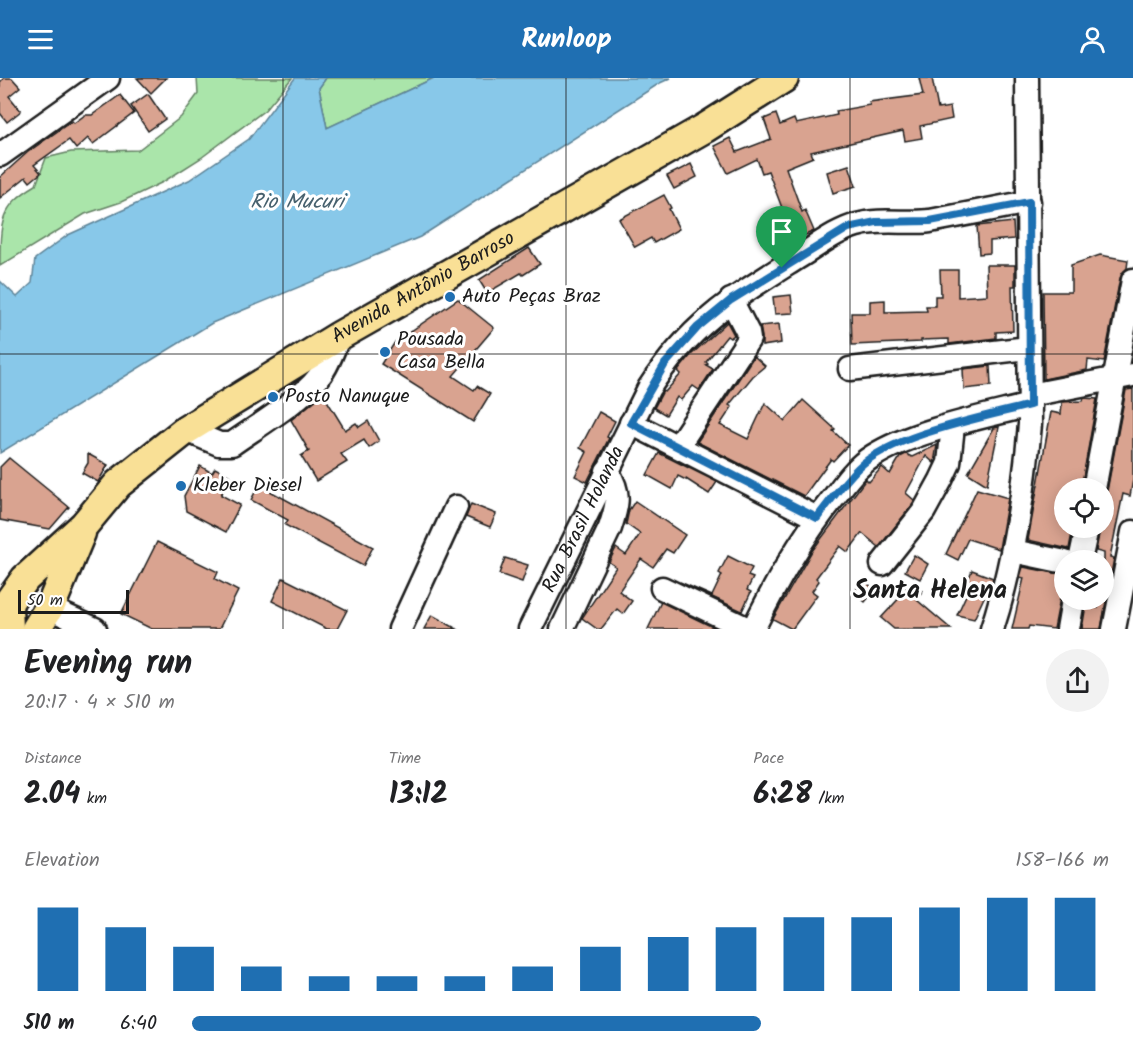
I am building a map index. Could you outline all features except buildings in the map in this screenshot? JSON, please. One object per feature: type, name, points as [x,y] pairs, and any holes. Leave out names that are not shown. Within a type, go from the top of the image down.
[{"type":"main road","name":"Avenida Antônio Barroso","points":[[9,597],[84,525],[118,484],[186,430],[339,336],[705,128],[784,78]]},
{"type":"main road","name":"Avenida Antônio Barroso","points":[[45,614],[84,525]]},
{"type":"main road","points":[[9,597],[44,590],[45,614]]},
{"type":"street","points":[[0,155],[107,78]]},
{"type":"street","points":[[992,629],[1013,551],[1026,463],[1030,400],[1027,78]]},
{"type":"street","name":"Rua Brasil Holanda","points":[[530,629],[631,423],[665,364],[698,327],[731,300],[833,236],[859,224],[930,221],[1029,202]]},
{"type":"street","points":[[1097,478],[1125,377],[1133,280]]},
{"type":"street","points":[[678,446],[749,339],[731,300]]},
{"type":"street","points":[[850,369],[1028,348]]},
{"type":"street","points":[[753,629],[786,564],[817,518],[848,479],[872,456],[913,438],[1030,400],[1125,377]]},
{"type":"street","points":[[631,423],[817,518]]},
{"type":"street","points":[[882,564],[924,511],[941,480],[949,463],[953,426]]},
{"type":"street","points":[[562,629],[610,528],[616,510],[615,484],[607,471]]},
{"type":"street","points":[[400,629],[456,507]]},
{"type":"street","points":[[1114,629],[1133,532]]},
{"type":"street","points":[[1013,551],[1054,560]]},
{"type":"street","points":[[662,588],[748,629]]},
{"type":"street","points":[[1068,629],[1071,610]]},
{"type":"street","points":[[45,614],[94,629]]},
{"type":"green space","points":[[197,78],[292,78],[265,110],[201,158],[163,182],[121,202],[85,214],[0,266],[4,217],[15,200],[36,185],[46,158],[71,152],[138,150],[181,117],[198,94]]},
{"type":"green space","points":[[326,78],[434,78],[327,128],[319,88]]},
{"type":"water","name":"Rio Mucuri","points":[[295,78],[326,78],[319,88],[327,128],[434,78],[671,78],[420,237],[212,323],[0,453],[0,281],[17,297],[32,283],[35,259],[68,235],[189,180],[249,139]]},
{"type":"place","name":"Auto Peças Braz","points":[[450,297]]},
{"type":"place","name":"Pousada Casa Bella","points":[[385,352]]},
{"type":"place","name":"Posto Nanuque","points":[[273,397]]},
{"type":"place","name":"Kleber Diesel","points":[[181,486]]},
{"type":"district","name":"Santa Helena","points":[[930,591]]},
{"type":"route","points":[[1029,202],[1030,405],[913,438],[872,456],[848,479],[817,518],[631,423],[665,364],[681,344],[731,300],[782,268],[833,236],[859,224],[916,223],[1029,202]]}]
